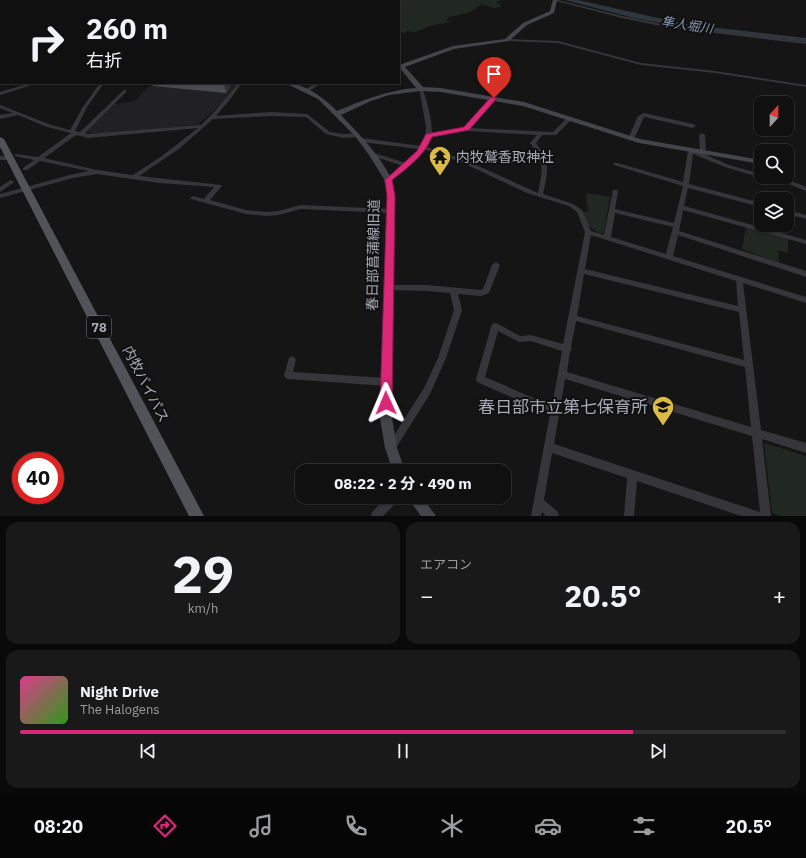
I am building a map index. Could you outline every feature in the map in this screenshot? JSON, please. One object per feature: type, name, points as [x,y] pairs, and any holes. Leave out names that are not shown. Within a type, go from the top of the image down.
[{"type":"main road","name":"内牧バイパス","points":[[0,139],[197,516]]},
{"type":"street","points":[[507,40],[525,24],[552,12],[555,0],[622,17],[672,27],[806,43]]},
{"type":"street","points":[[388,180],[424,148],[429,135],[429,125],[421,89],[400,66],[453,48],[507,40],[558,42],[617,59],[641,64],[715,72],[806,86]]},
{"type":"street","points":[[0,94],[33,84]]},
{"type":"street","points":[[76,133],[86,107],[101,84]]},
{"type":"street","points":[[134,177],[174,151],[226,102],[239,84]]},
{"type":"street","name":"春日部菖蒲線旧道","points":[[291,84],[306,90],[320,98],[338,114],[372,154],[388,180],[390,211],[386,418],[391,448],[397,464]]},
{"type":"street","points":[[306,90],[317,84]]},
{"type":"street","points":[[338,114],[377,95],[400,90],[441,90],[529,105],[631,139],[691,151],[754,161]]},
{"type":"street","points":[[25,169],[76,133],[124,91]]},
{"type":"street","points":[[466,129],[494,98]]},
{"type":"street","points":[[0,106],[49,126],[88,136],[201,126]]},
{"type":"street","points":[[0,118],[17,114]]},
{"type":"street","points":[[210,118],[271,114],[307,116],[328,133],[424,148],[463,161],[540,196],[576,208],[580,211],[588,232],[583,270],[536,516]]},
{"type":"street","points":[[631,139],[641,116],[644,115],[693,126]]},
{"type":"street","points":[[429,135],[466,129],[554,134],[570,118]]},
{"type":"street","points":[[540,196],[546,167],[543,155],[533,143],[541,133]]},
{"type":"street","points":[[702,135],[703,153]]},
{"type":"street","points":[[691,151],[728,166],[754,174]]},
{"type":"street","points":[[669,258],[686,185],[691,151]]},
{"type":"street","points":[[372,154],[406,165]]},
{"type":"street","points":[[9,157],[38,159],[81,167],[97,172],[219,186],[206,202]]},
{"type":"street","points":[[616,164],[754,203]]},
{"type":"street","points":[[0,196],[72,176],[97,172]]},
{"type":"street","points":[[0,190],[11,182]]},
{"type":"street","points":[[794,184],[806,188]]},
{"type":"street","points":[[607,238],[615,191]]},
{"type":"street","points":[[193,198],[246,212],[267,214],[278,213],[301,207],[390,211]]},
{"type":"street","points":[[681,207],[806,242]]},
{"type":"street","points":[[612,210],[676,229],[806,274]]},
{"type":"street","points":[[794,214],[806,217]]},
{"type":"street","points":[[588,232],[806,300]]},
{"type":"street","points":[[389,287],[453,290],[481,294],[486,291],[496,265]]},
{"type":"street","points":[[583,270],[742,310]]},
{"type":"street","points":[[739,280],[766,516]]},
{"type":"street","points":[[391,448],[427,391],[442,358],[458,310],[453,290]]},
{"type":"street","points":[[574,318],[749,365]]},
{"type":"street","points":[[555,412],[480,379],[495,326],[519,339],[531,338],[568,350]]},
{"type":"street","points":[[292,360],[288,375],[354,381],[386,382]]},
{"type":"street","points":[[563,375],[806,448]]},
{"type":"street","points":[[549,447],[757,516]]},
{"type":"street","points":[[629,516],[632,475]]},
{"type":"street","points":[[538,502],[554,516]]},
{"type":"street","points":[[376,516],[387,504]]},
{"type":"street","points":[[420,504],[429,516]]},
{"type":"shaded area","points":[[400,0],[503,0],[496,2],[502,7],[493,8],[482,4],[468,13],[449,17],[446,20],[450,22],[430,26],[415,32],[407,31],[405,33],[400,32]]},
{"type":"shaded area","points":[[152,84],[236,84],[220,105],[197,125],[100,134],[86,132],[113,104],[133,102]]},
{"type":"shaded area","points":[[586,193],[610,197],[604,233],[598,233],[587,224],[583,212],[588,212]]},
{"type":"shaded area","points":[[746,227],[754,229],[754,232],[764,232],[788,239],[788,253],[778,250],[779,263],[742,249]]},
{"type":"shaded area","points":[[764,443],[806,456],[806,516],[781,516],[772,513]]},
{"type":"waterway","name":"隼人堀川","points":[[569,0],[634,16],[685,26],[806,40]]},
{"type":"place","name":"内牧鷲香取神社","points":[[440,176]]},
{"type":"place","name":"春日部市立第七保育所","points":[[663,426]]},
{"type":"route","points":[[386,403],[391,196],[388,180],[424,148],[429,135],[466,129],[487,108],[494,98]]}]
